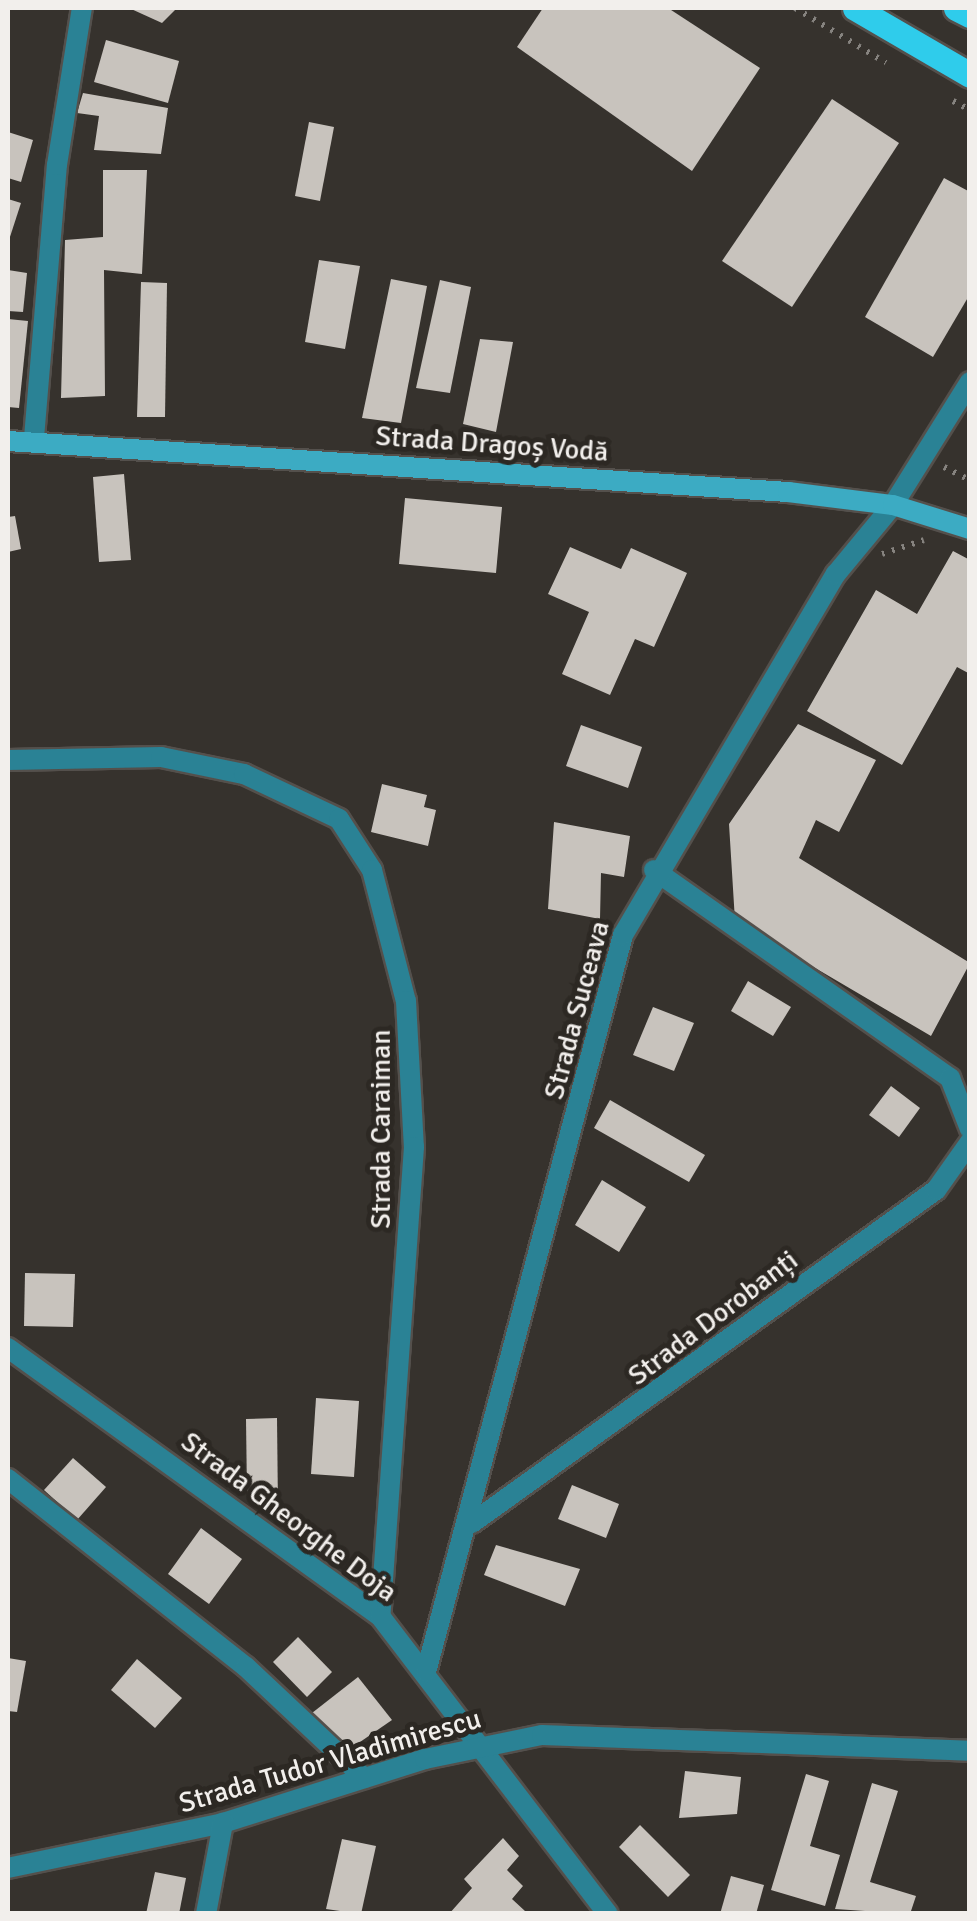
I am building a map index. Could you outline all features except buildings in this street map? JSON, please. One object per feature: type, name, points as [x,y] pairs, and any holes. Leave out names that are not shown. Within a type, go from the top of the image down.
[{"type":"main road","points":[[855,8],[970,76]]},
{"type":"main road","points":[[956,8],[970,15]]},
{"type":"main road","name":"Strada Dragoș Vodă","points":[[8,441],[34,438],[893,505],[970,529]]},
{"type":"street","points":[[34,438],[57,165],[82,8]]},
{"type":"street","name":"Strada Suceava","points":[[426,1672],[472,1523],[623,934],[654,870],[859,542],[893,505],[970,382]]},
{"type":"street","name":"Strada Caraiman","points":[[8,760],[161,757],[244,774],[339,819],[372,870],[406,1001],[414,1147],[380,1616]]},
{"type":"street","points":[[654,870],[950,1078],[970,1128]]},
{"type":"street","name":"Strada Dorobanți","points":[[472,1523],[936,1190],[970,1142]]},
{"type":"street","name":"Strada Gheorghe Doja","points":[[8,1348],[380,1616],[608,1914]]},
{"type":"street","points":[[8,1479],[246,1667],[364,1778]]},
{"type":"street","name":"Strada Tudor Vladimirescu","points":[[8,1868],[224,1823],[476,1744],[542,1735],[970,1752]]},
{"type":"street","points":[[206,1914],[224,1823]]},
{"type":"path","points":[[859,542],[890,559],[932,539]]}]
